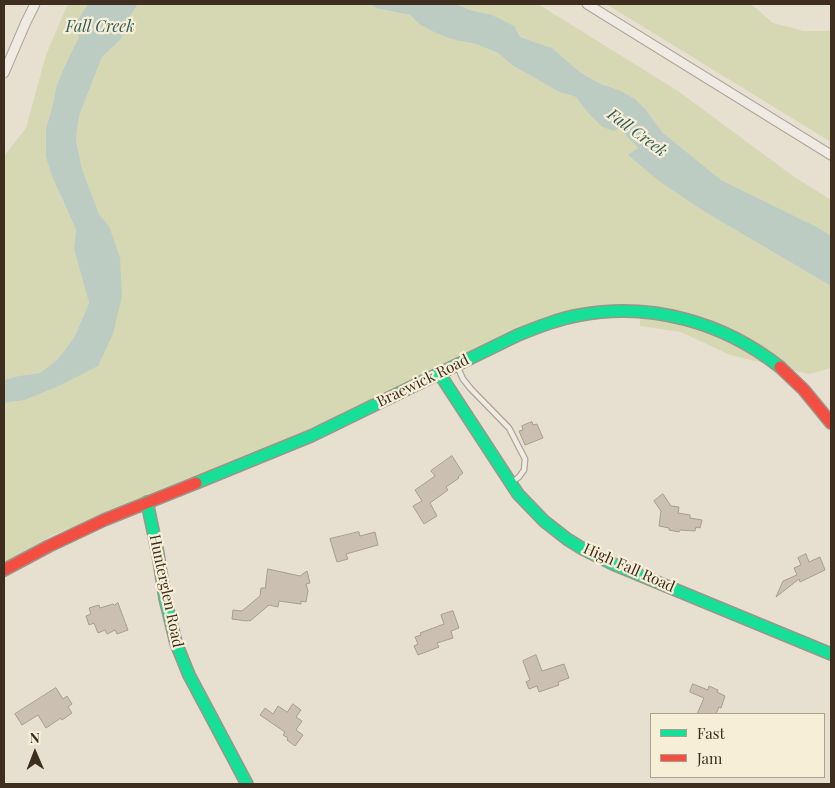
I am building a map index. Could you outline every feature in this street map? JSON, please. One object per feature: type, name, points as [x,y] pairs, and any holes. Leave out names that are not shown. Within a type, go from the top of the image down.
[{"type":"street","points":[[4,73],[35,4]]},
{"type":"street","points":[[587,4],[831,155]]},
{"type":"street","name":"Braewick Road","points":[[4,570],[87,527],[285,447],[536,327],[572,316],[614,310],[642,311],[680,317],[707,325],[737,338],[781,368],[816,402],[831,423]]},
{"type":"street","name":"High Fall Road","points":[[439,373],[524,501],[544,521],[567,539],[613,564],[831,654]]},
{"type":"street","name":"Hunterglen Road","points":[[148,502],[165,598],[176,642],[189,675],[246,784]]},
{"type":"lane","points":[[457,364],[463,379],[471,389],[509,428],[525,458],[524,470],[511,484]]},
{"type":"green space","points":[[70,4],[88,4],[79,37],[46,128],[46,157],[76,230],[74,249],[89,303],[74,338],[57,360],[41,373],[4,380],[4,156],[26,128],[46,55],[66,8]]},
{"type":"green space","points":[[138,4],[371,4],[376,8],[410,15],[419,24],[455,40],[476,44],[498,53],[512,65],[559,92],[576,97],[601,126],[623,128],[626,135],[639,148],[629,155],[705,212],[831,286],[831,368],[809,374],[730,355],[681,332],[640,326],[641,305],[601,305],[558,314],[260,452],[53,535],[4,563],[4,403],[25,400],[59,386],[97,366],[109,226],[99,214],[82,169],[76,140],[79,116],[102,57],[121,39],[130,16]]},
{"type":"green space","points":[[456,4],[538,4],[678,91],[793,176],[831,200],[831,236],[819,228],[721,180],[662,132],[646,110],[619,90],[601,84],[581,73],[552,48],[520,37],[492,15],[470,10]]},
{"type":"green space","points":[[606,4],[751,4],[773,23],[804,31],[831,31],[831,142]]},
{"type":"water","name":"Fall Creek","points":[[88,4],[138,4],[130,16],[121,39],[102,57],[79,116],[76,140],[82,169],[99,214],[109,226],[120,258],[122,296],[113,334],[98,366],[59,386],[25,400],[4,403],[4,380],[40,373],[57,360],[74,338],[89,303],[74,249],[76,230],[52,176],[46,157],[46,128],[57,85],[79,37],[75,25]]},
{"type":"water","name":"Fall Creek","points":[[371,4],[456,4],[470,10],[492,15],[514,26],[520,37],[552,48],[581,73],[635,99],[646,110],[662,132],[721,180],[819,228],[831,236],[831,286],[705,212],[659,181],[628,155],[638,148],[626,135],[623,128],[613,131],[601,126],[576,97],[559,92],[512,65],[498,53],[476,44],[455,40],[436,33],[419,24],[410,15],[376,8]]},
{"type":"building","points":[[532,422],[533,425],[537,424],[543,438],[525,445],[519,431],[523,430],[522,426]]},
{"type":"building","points":[[452,456],[463,473],[446,487],[448,490],[430,503],[437,516],[424,524],[413,506],[422,501],[415,490],[435,476],[431,471]]},
{"type":"building","points":[[663,494],[671,506],[679,507],[678,513],[702,520],[700,528],[696,527],[695,531],[680,530],[679,532],[659,526],[661,511],[654,501]]},
{"type":"building","points":[[359,532],[360,536],[375,532],[378,545],[346,554],[348,559],[337,562],[330,539]]},
{"type":"building","points":[[806,554],[809,562],[820,557],[825,570],[800,582],[799,579],[776,597],[783,581],[797,575],[794,568],[801,565],[798,558]]},
{"type":"building","points":[[268,569],[300,576],[307,571],[310,583],[306,584],[308,591],[306,602],[301,601],[301,604],[279,601],[278,607],[269,605],[250,621],[232,619],[233,610],[242,611],[260,596],[261,588],[265,588]]},
{"type":"building","points":[[118,603],[128,630],[117,634],[115,630],[107,634],[105,630],[98,633],[94,623],[89,625],[86,616],[91,614],[89,608],[99,605],[100,608]]},
{"type":"building","points":[[453,611],[459,628],[451,631],[453,638],[437,643],[439,647],[418,655],[414,646],[418,644],[415,637],[421,635],[420,633],[444,624],[441,615]]},
{"type":"building","points":[[536,655],[542,671],[564,664],[569,678],[558,682],[559,685],[539,692],[537,686],[529,689],[526,682],[530,680],[523,661]]},
{"type":"building","points":[[693,684],[708,690],[709,686],[725,696],[721,708],[719,707],[716,713],[697,713],[704,698],[690,692]]},
{"type":"building","points":[[56,688],[63,699],[67,696],[72,704],[68,707],[72,713],[46,728],[38,715],[22,725],[15,714]]},
{"type":"building","points":[[293,704],[301,710],[296,717],[302,721],[296,730],[303,735],[295,746],[283,735],[285,732],[260,715],[265,708],[273,714],[278,706],[287,712]]},
{"type":"traffic: fast","points":[[196,483],[311,436],[518,335],[556,321],[580,315],[633,311],[685,319],[735,338],[758,351],[780,367]]},
{"type":"traffic: fast","points":[[439,373],[518,494],[544,521],[567,539],[613,564],[831,654]]},
{"type":"traffic: fast","points":[[147,502],[165,598],[176,643],[189,675],[247,784]]},
{"type":"traffic: jam","points":[[780,367],[804,390],[831,423]]},
{"type":"traffic: jam","points":[[4,570],[104,520],[196,483]]}]
